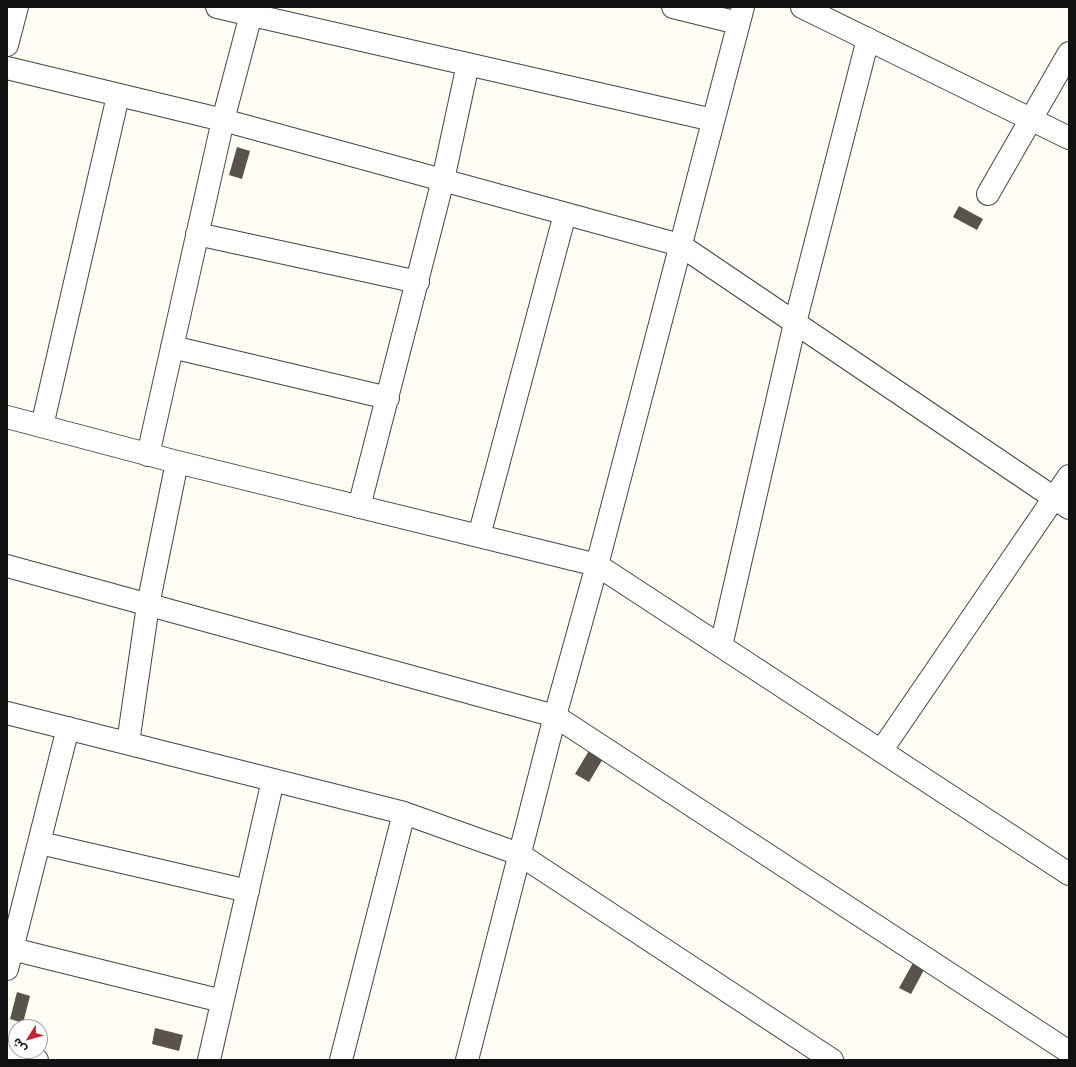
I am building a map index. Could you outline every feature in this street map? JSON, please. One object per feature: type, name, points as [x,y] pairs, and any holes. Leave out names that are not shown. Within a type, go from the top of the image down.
[{"type":"street","points":[[7,45],[17,7]]},
{"type":"street","points":[[218,7],[252,11],[468,64],[713,120]]},
{"type":"street","points":[[467,1060],[555,716],[597,565],[740,15],[673,7]]},
{"type":"street","points":[[802,7],[1069,138]]},
{"type":"street","points":[[148,455],[223,120],[252,11]]},
{"type":"street","points":[[721,646],[795,323],[868,39]]},
{"type":"street","points":[[988,194],[1069,53]]},
{"type":"street","points":[[359,507],[418,282],[443,180],[468,64]]},
{"type":"street","points":[[7,68],[118,96],[223,120],[680,245],[1061,503]]},
{"type":"street","points":[[42,426],[118,96]]},
{"type":"street","points":[[479,536],[565,214]]},
{"type":"street","points":[[197,234],[418,282]]},
{"type":"street","points":[[172,347],[388,398]]},
{"type":"street","points":[[7,417],[148,455],[597,565],[1069,874]]},
{"type":"street","points":[[128,743],[148,605],[177,462]]},
{"type":"street","points":[[881,751],[1061,503],[1069,476]]},
{"type":"street","points":[[7,566],[555,716],[1069,1052]]},
{"type":"street","points":[[7,713],[404,813],[520,854],[832,1060]]},
{"type":"street","points":[[68,728],[10,959],[222,1001]]},
{"type":"street","points":[[209,1060],[273,780]]},
{"type":"street","points":[[341,1060],[404,813]]},
{"type":"street","points":[[40,844],[248,890]]},
{"type":"street","points":[[7,1053],[37,1060]]},
{"type":"building","points":[[237,147],[250,151],[242,179],[229,175]]},
{"type":"building","points":[[959,206],[983,219],[977,230],[953,217]]},
{"type":"building","points":[[590,749],[604,757],[589,782],[575,774]]},
{"type":"building","points":[[914,961],[925,968],[911,994],[899,988]]},
{"type":"building","points":[[17,992],[30,996],[24,1019],[10,1019]]},
{"type":"building","points":[[155,1028],[183,1035],[179,1051],[152,1044]]}]
